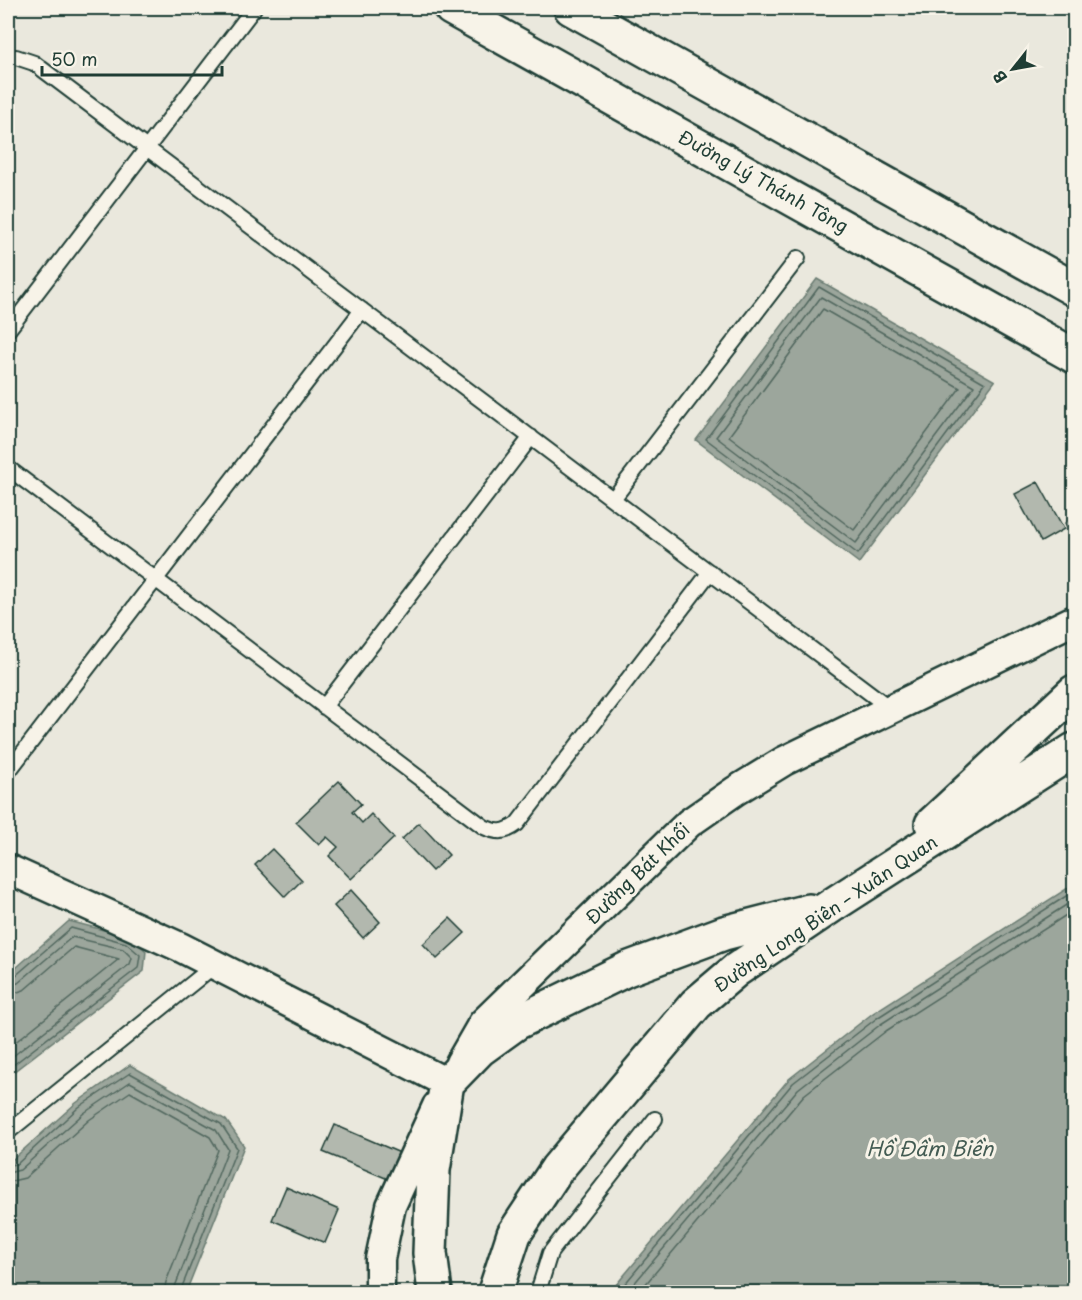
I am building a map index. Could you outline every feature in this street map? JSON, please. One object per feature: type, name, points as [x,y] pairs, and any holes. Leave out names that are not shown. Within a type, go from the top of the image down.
[{"type":"main road","name":"Đường Lý Thánh Tông","points":[[451,8],[1074,356]]},
{"type":"main road","points":[[571,8],[1074,289]]},
{"type":"main road","points":[[879,875],[1074,692]]},
{"type":"main road","name":"Đường Long Biên – Xuân Quan","points":[[495,1293],[514,1234],[557,1169],[661,1043],[696,1005],[736,970],[834,904],[1074,750]]},
{"type":"main road","points":[[435,1293],[430,1253],[433,1170],[447,1083],[480,1049],[516,1023],[627,969],[724,933],[834,904]]},
{"type":"street","name":"Đường Bát Khối","points":[[380,1293],[380,1259],[391,1206],[447,1083],[483,1023],[690,823],[735,791],[784,761],[1074,620]]},
{"type":"street","points":[[8,869],[215,965],[447,1083]]},
{"type":"lane","points":[[8,330],[254,8]]},
{"type":"lane","points":[[8,58],[16,57],[34,63],[891,709]]},
{"type":"lane","points":[[614,499],[798,258]]},
{"type":"lane","points":[[8,772],[362,310]]},
{"type":"lane","points":[[324,707],[531,437]]},
{"type":"lane","points":[[8,468],[484,827],[495,832],[507,831],[517,824],[710,572]]},
{"type":"lane","points":[[8,1132],[215,965]]},
{"type":"lane","points":[[538,1293],[550,1253],[655,1119]]},
{"type":"water","points":[[817,279],[995,381],[859,563],[696,440]]},
{"type":"water","name":"Hồ Đầm Biền","points":[[1074,884],[1074,1292],[610,1292],[789,1079],[873,1013]]},
{"type":"water","points":[[69,921],[130,937],[146,951],[144,971],[8,1076],[8,975]]},
{"type":"water","points":[[130,1065],[226,1120],[244,1146],[186,1292],[8,1292],[8,1159],[13,1159],[76,1103]]},
{"type":"building","points":[[1038,482],[1064,529],[1041,542],[1015,494]]},
{"type":"building","points":[[1074,518],[1074,541],[1065,523]]},
{"type":"building","points":[[339,781],[361,804],[352,812],[362,823],[371,814],[394,838],[351,879],[329,856],[338,847],[327,837],[319,845],[296,822]]},
{"type":"building","points":[[419,823],[449,855],[432,871],[402,839]]},
{"type":"building","points":[[272,849],[302,880],[285,897],[255,865]]},
{"type":"building","points":[[351,890],[380,922],[363,938],[334,906]]},
{"type":"building","points":[[450,918],[465,933],[437,959],[423,944]]},
{"type":"building","points":[[335,1125],[400,1153],[388,1179],[323,1152]]},
{"type":"building","points":[[286,1187],[339,1210],[325,1243],[272,1220]]}]
